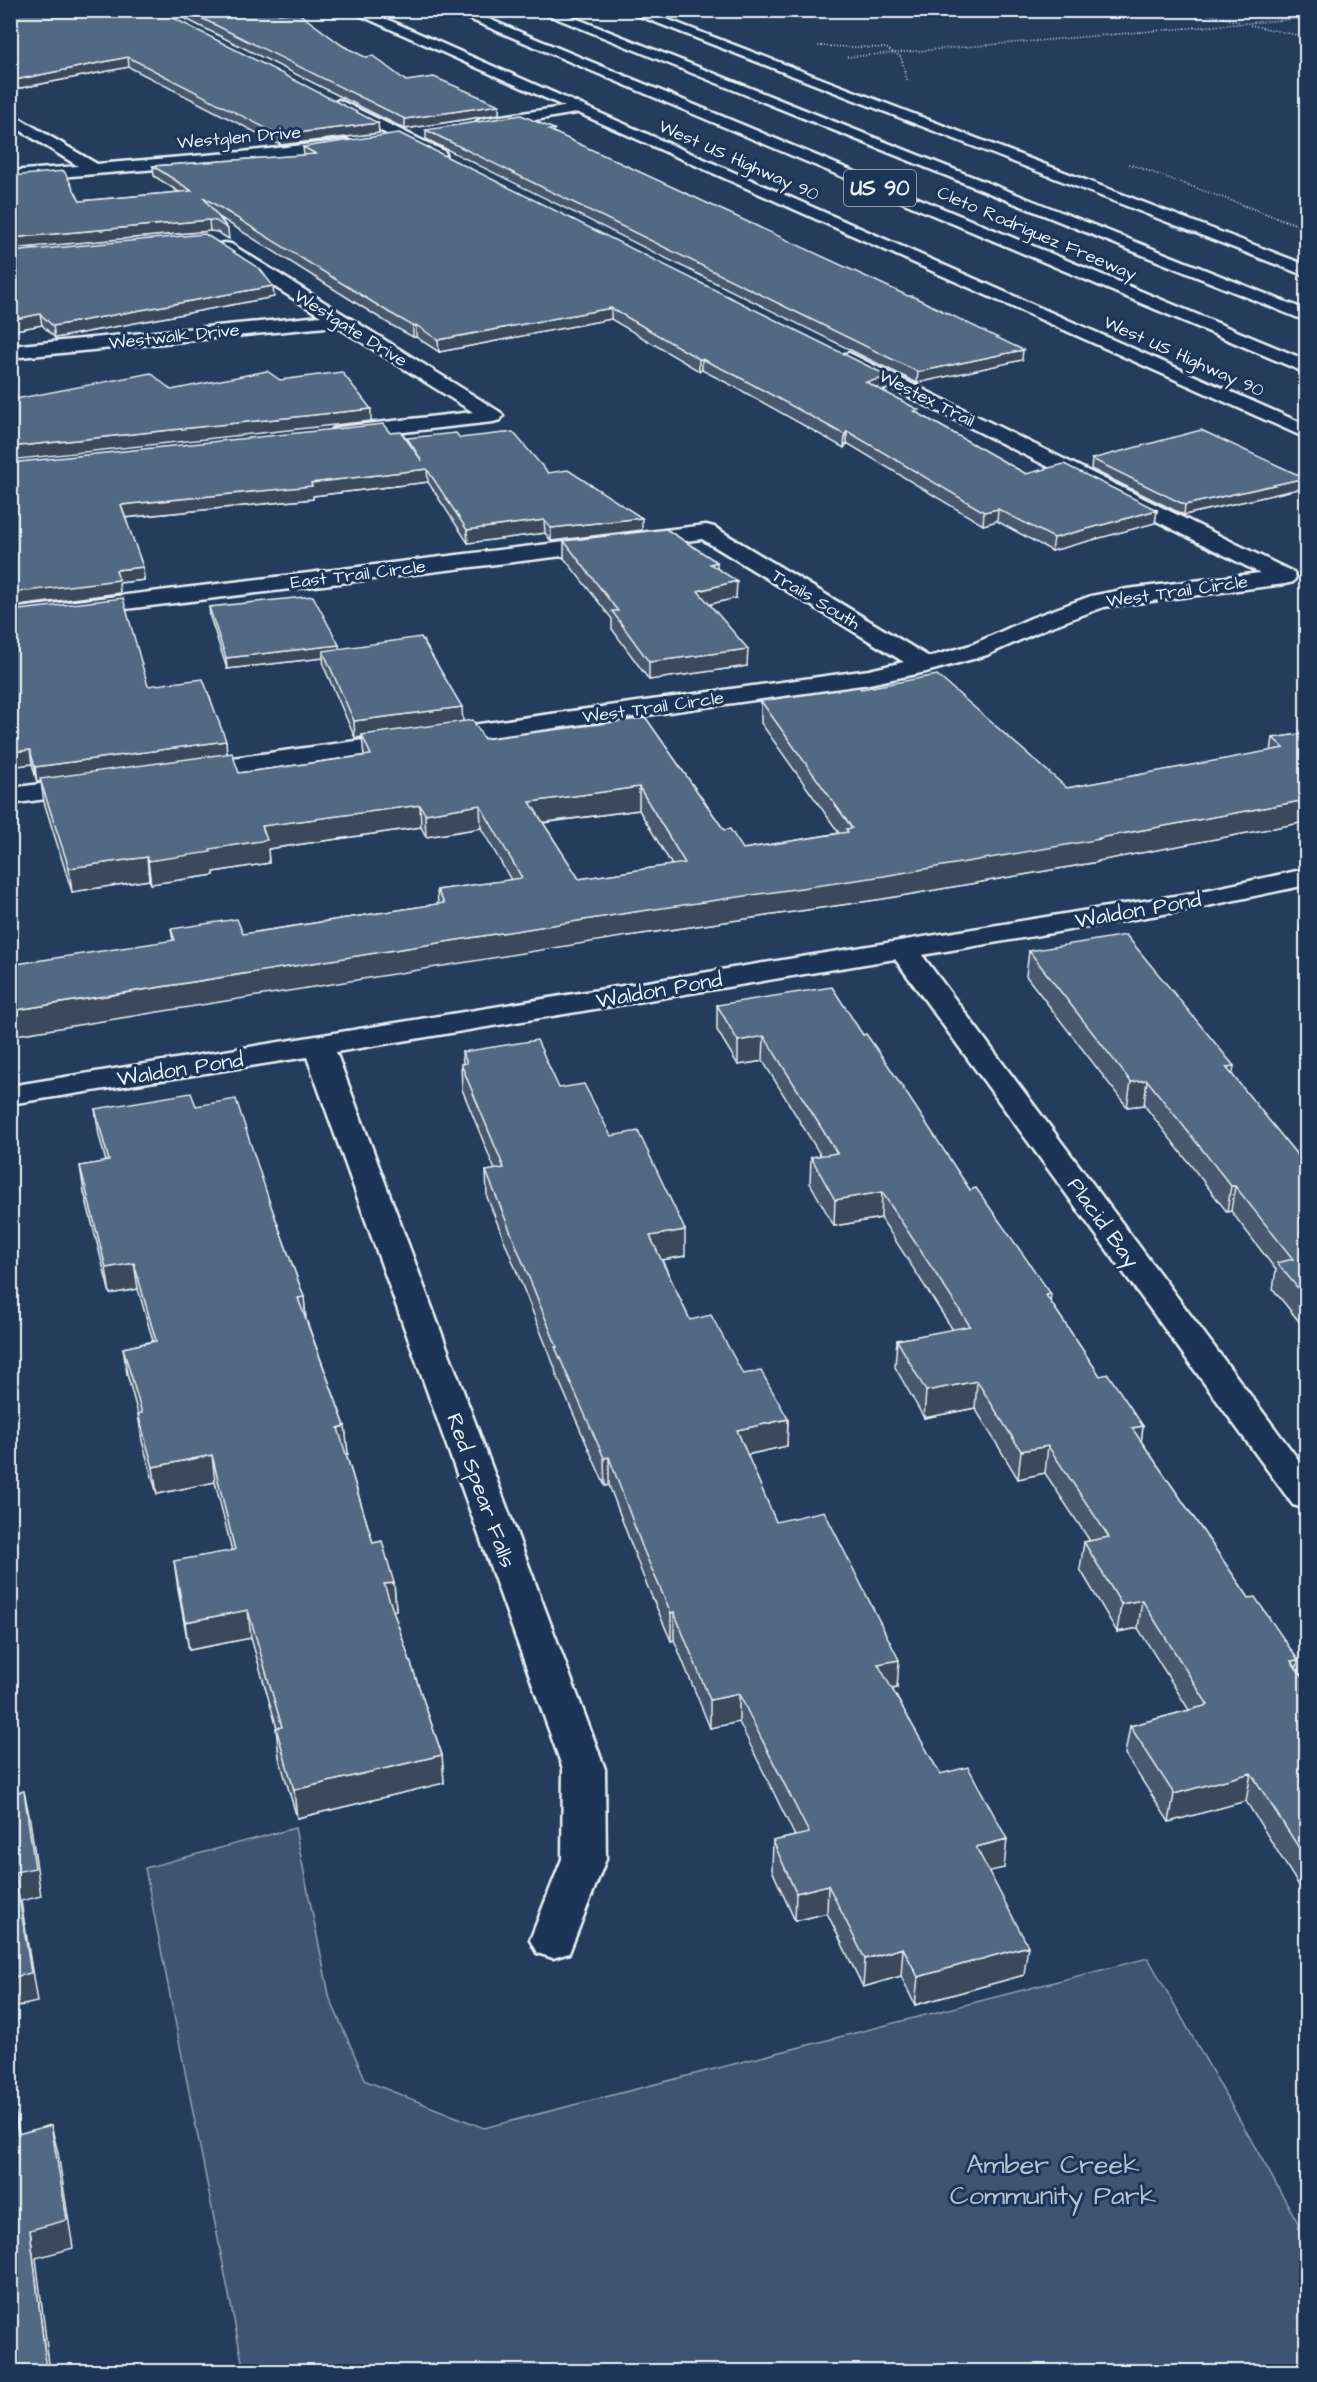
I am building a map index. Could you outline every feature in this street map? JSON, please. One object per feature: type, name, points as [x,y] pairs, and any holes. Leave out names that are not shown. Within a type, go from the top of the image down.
[{"type":"main road","name":"West US Highway 90","points":[[354,10],[1306,432]]},
{"type":"main road","name":"Cleto Rodriguez Freeway","points":[[454,10],[1306,367]]},
{"type":"main road","name":"Cleto Rodriguez Freeway","points":[[543,10],[1306,316]]},
{"type":"main road","points":[[630,10],[1306,272]]},
{"type":"main road","points":[[319,94],[456,163]]},
{"type":"main road","points":[[471,126],[577,109]]},
{"type":"main road","points":[[10,117],[94,169]]},
{"type":"main road","points":[[380,140],[425,133]]},
{"type":"main road","name":"Westglen Drive","points":[[10,176],[358,144]]},
{"type":"main road","name":"Westgate Drive","points":[[210,238],[493,416],[316,435]]},
{"type":"main road","name":"Westwalk Drive","points":[[10,352],[338,320]]},
{"type":"main road","name":"Westex Trail","points":[[838,354],[1284,577]]},
{"type":"main road","name":"East Trail Circle","points":[[10,616],[706,532]]},
{"type":"main road","name":"Trails South","points":[[706,532],[926,665]]},
{"type":"main road","name":"West Trail Circle","points":[[163,775],[869,677],[926,665],[979,650],[1039,622],[1100,602],[1127,596],[1284,577]]},
{"type":"main road","points":[[10,796],[105,783]]},
{"type":"main road","name":"Waldon Pond","points":[[10,1095],[1193,900],[1306,877]]},
{"type":"main road","name":"Placid Bay","points":[[902,948],[1306,1496]]},
{"type":"main road","name":"Red Spear Falls","points":[[318,1046],[585,1768],[584,1859],[553,1940]]},
{"type":"path","points":[[1191,10],[1306,38]]},
{"type":"path","points":[[846,57],[1306,18]]},
{"type":"green space","name":"Amber Creek Community Park","points":[[295,1828],[330,1999],[366,2081],[484,2128],[1148,1958],[1306,2237],[1306,2371],[244,2371],[145,1868]]},
{"type":"building","points":[[10,10],[158,10],[378,123],[279,135],[128,57],[10,81]]},
{"type":"building","points":[[185,10],[273,10],[279,14],[297,12],[343,46],[365,57],[373,56],[406,81],[434,77],[499,105],[405,119]]},
{"type":"building","points":[[521,115],[554,129],[549,130],[912,296],[1023,350],[918,372],[426,130]]},
{"type":"building","points":[[399,133],[890,377],[866,382],[919,410],[914,411],[1026,474],[1064,464],[1157,510],[1054,538],[998,509],[984,512],[847,431],[845,435],[737,376],[699,359],[611,308],[438,340],[416,325],[413,326],[390,313],[203,197],[228,229],[216,221],[209,220],[10,238],[10,174],[13,176],[64,171],[80,201],[192,191],[153,166],[316,154],[303,147]]},
{"type":"building","points":[[205,234],[260,269],[273,286],[53,326],[40,314],[10,320],[10,252]]},
{"type":"building","points":[[267,371],[280,380],[342,372],[371,409],[10,447],[10,400],[151,373],[171,390]]},
{"type":"building","points":[[383,424],[390,433],[401,432],[422,461],[407,438],[456,433],[460,438],[513,432],[548,473],[568,470],[642,518],[551,528],[544,520],[467,530],[427,469],[311,483],[312,486],[121,505],[143,567],[116,570],[119,580],[10,593],[10,463]]},
{"type":"building","points":[[1201,430],[1305,478],[1185,505],[1092,459]]},
{"type":"building","points":[[666,529],[717,562],[710,564],[737,581],[698,591],[748,649],[649,662],[612,611],[618,611],[564,541]]},
{"type":"building","points":[[313,596],[339,645],[226,658],[209,607]]},
{"type":"building","points":[[123,598],[148,686],[203,679],[226,741],[35,767],[30,750],[10,752],[10,611]]},
{"type":"building","points":[[421,637],[462,707],[354,721],[323,651]]},
{"type":"building","points":[[937,675],[1067,788],[1284,748],[1273,738],[1306,733],[1306,800],[1099,838],[1101,839],[884,876],[628,913],[10,1011],[10,965],[175,940],[171,929],[237,919],[243,934],[444,903],[437,890],[522,878],[480,805],[425,814],[420,805],[262,826],[267,840],[210,849],[211,852],[148,861],[147,857],[69,868],[40,779],[232,753],[239,773],[371,755],[362,735],[473,720],[484,739],[646,718],[724,830],[730,829],[743,849],[848,832],[846,829],[852,828],[761,701],[859,687],[861,689]],"holes":[[[639,787],[685,863],[579,879],[530,802]]]},
{"type":"building","points":[[1126,935],[1234,1066],[1226,1067],[1306,1166],[1306,1298],[1277,1263],[1293,1259],[1235,1186],[1231,1186],[1147,1080],[1131,1082],[1029,951]]},
{"type":"building","points":[[832,987],[863,1035],[866,1034],[888,1065],[970,1190],[976,1188],[1051,1294],[1046,1295],[1100,1376],[1108,1374],[1143,1426],[1132,1428],[1249,1598],[1255,1597],[1298,1660],[1291,1661],[1306,1682],[1306,1859],[1251,1773],[1174,1794],[1130,1726],[1208,1705],[1142,1600],[1121,1604],[1084,1542],[1109,1537],[1048,1446],[1021,1451],[977,1381],[926,1391],[897,1340],[970,1326],[882,1192],[835,1200],[811,1157],[837,1153],[764,1036],[738,1041],[717,1005]]},
{"type":"building","points":[[537,1040],[559,1088],[584,1084],[611,1136],[638,1131],[685,1230],[650,1236],[690,1320],[711,1315],[743,1374],[761,1371],[788,1419],[737,1430],[776,1522],[824,1511],[899,1660],[878,1664],[940,1774],[968,1767],[1007,1839],[976,1847],[1028,1946],[918,1977],[903,1948],[865,1959],[828,1885],[796,1893],[773,1841],[809,1833],[739,1694],[710,1700],[674,1612],[671,1613],[643,1549],[609,1457],[604,1458],[555,1347],[557,1347],[486,1171],[504,1168],[461,1064],[467,1063],[462,1052]]},
{"type":"building","points":[[191,1093],[196,1106],[236,1099],[304,1297],[298,1298],[345,1426],[338,1428],[373,1543],[382,1541],[394,1583],[384,1584],[442,1755],[294,1790],[276,1728],[282,1727],[248,1610],[185,1622],[174,1561],[235,1550],[212,1455],[153,1467],[138,1414],[142,1413],[123,1348],[156,1341],[134,1263],[106,1268],[80,1166],[109,1161],[95,1109]]},
{"type":"building","points":[[24,1791],[35,1868],[15,1872],[31,1973],[10,1978],[10,1794]]},
{"type":"building","points":[[10,2090],[18,2134],[51,2125],[67,2220],[30,2230],[47,2372],[10,2372]]}]
